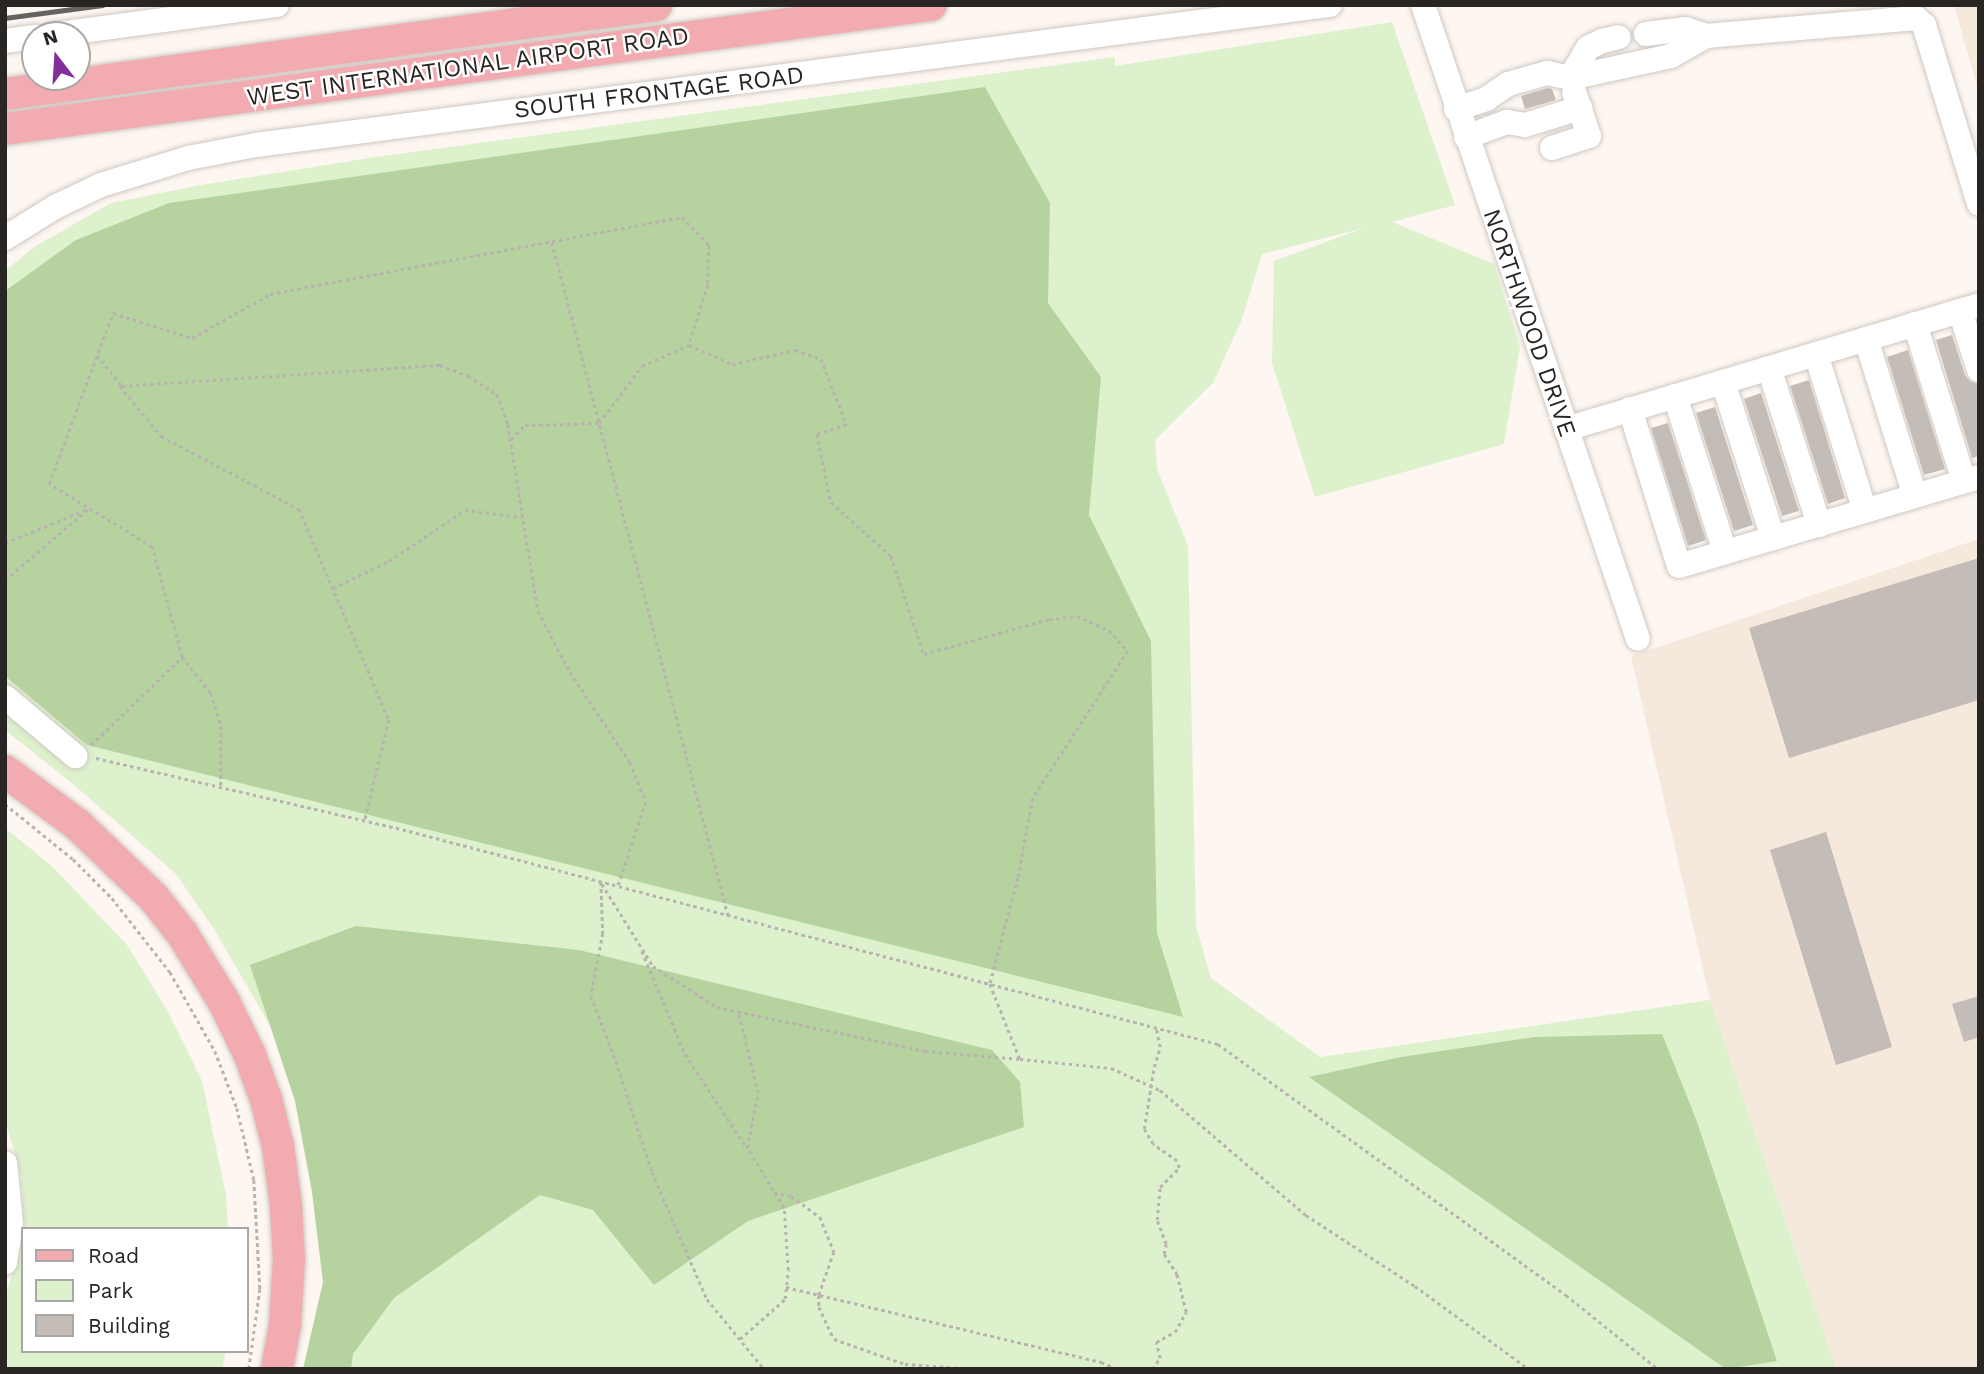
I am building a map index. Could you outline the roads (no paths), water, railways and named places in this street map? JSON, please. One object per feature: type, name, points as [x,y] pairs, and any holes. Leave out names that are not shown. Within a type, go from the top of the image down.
[{"type":"main road","name":"WEST INTERNATIONAL AIRPORT ROAD","points":[[5,94],[656,5]]},
{"type":"main road","name":"WEST INTERNATIONAL AIRPORT ROAD","points":[[5,129],[931,5]]},
{"type":"main road","points":[[5,771],[78,825],[155,898],[204,969],[249,1053],[278,1146],[286,1206],[287,1285],[277,1369]]},
{"type":"street","points":[[91,30],[277,5]]},
{"type":"street","name":"SOUTH FRONTAGE ROAD","points":[[5,238],[55,207],[101,185],[188,158],[256,145],[1330,5]]},
{"type":"street","name":"NORTHWOOD DRIVE","points":[[1423,5],[1456,109],[1638,639]]},
{"type":"street","points":[[1646,34],[1685,29],[1706,36],[1916,18],[1924,26],[1979,204]]},
{"type":"street","points":[[1456,109],[1486,99],[1508,84],[1548,73],[1570,78],[1671,57],[1706,36]]},
{"type":"street","points":[[1552,148],[1589,136],[1570,78],[1588,48],[1619,37]]},
{"type":"street","points":[[1466,137],[1507,122],[1525,125],[1580,108]]},
{"type":"street","points":[[1566,429],[1969,308],[1979,370]]},
{"type":"street","points":[[1630,409],[1679,566],[1865,511],[1971,479],[1915,324]]},
{"type":"street","points":[[1866,339],[1915,496]]},
{"type":"street","points":[[1816,354],[1865,511]]},
{"type":"street","points":[[1769,368],[1818,525]]},
{"type":"street","points":[[1723,382],[1773,538]]},
{"type":"street","points":[[1675,396],[1726,552]]},
{"type":"street","points":[[5,697],[83,756]]},
{"type":"street","points":[[5,1163],[11,1224],[5,1264]]},
{"type":"railway","points":[[5,18],[102,5]]}]
